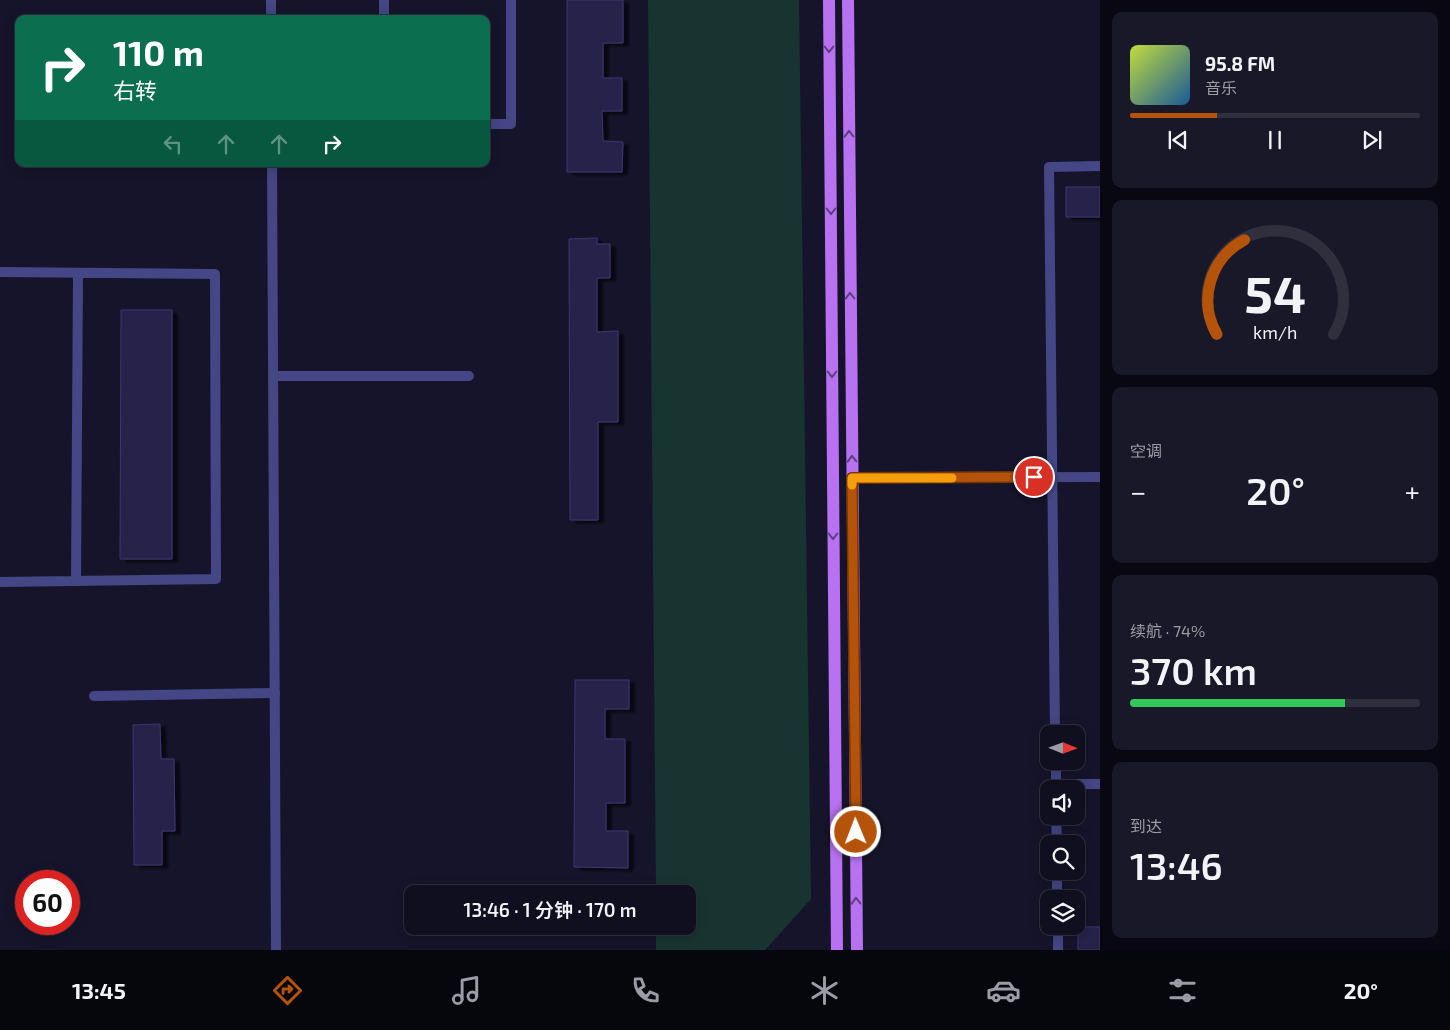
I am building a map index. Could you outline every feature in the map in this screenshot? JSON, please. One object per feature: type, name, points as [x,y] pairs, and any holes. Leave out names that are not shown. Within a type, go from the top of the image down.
[{"type":"main road","points":[[829,0],[836,950]]},
{"type":"main road","points":[[848,0],[857,950]]},
{"type":"street","points":[[271,0],[272,15]]},
{"type":"street","points":[[384,0],[384,15]]},
{"type":"street","points":[[490,124],[511,124],[511,0]]},
{"type":"street","points":[[1055,725],[1049,167],[1100,166]]},
{"type":"street","points":[[272,167],[276,950]]},
{"type":"street","points":[[0,272],[215,274],[216,579],[0,582]]},
{"type":"street","points":[[76,581],[78,273]]},
{"type":"street","points":[[273,376],[469,376]]},
{"type":"street","points":[[852,478],[1100,477]]},
{"type":"street","points":[[94,696],[275,693]]},
{"type":"street","points":[[1085,785],[1100,784]]},
{"type":"street","points":[[1058,935],[1058,950]]},
{"type":"green space","points":[[648,0],[799,0],[811,899],[765,950],[656,950],[656,935],[696,935],[696,885],[656,885]]},
{"type":"building","points":[[567,0],[623,0],[623,43],[603,43],[603,78],[622,78],[622,111],[602,111],[603,141],[623,142],[622,172],[567,172]]},
{"type":"building","points":[[1066,187],[1100,187],[1100,217],[1066,217]]},
{"type":"building","points":[[597,238],[597,244],[610,244],[610,278],[597,278],[597,332],[618,331],[618,422],[598,422],[598,520],[570,520],[569,239]]},
{"type":"building","points":[[121,310],[172,310],[172,559],[120,559]]},
{"type":"building","points":[[575,680],[629,680],[629,709],[605,709],[605,739],[625,739],[625,803],[606,803],[606,831],[628,831],[628,868],[574,867]]},
{"type":"building","points":[[160,724],[161,759],[174,759],[175,831],[162,831],[162,865],[134,865],[133,725]]},
{"type":"building","points":[[1085,927],[1100,927],[1100,950],[1078,950],[1078,935],[1085,935]]},
{"type":"slow traffic","points":[[852,485],[852,478],[952,478]]},
{"type":"route","points":[[856,832],[852,478],[1034,477]]}]
